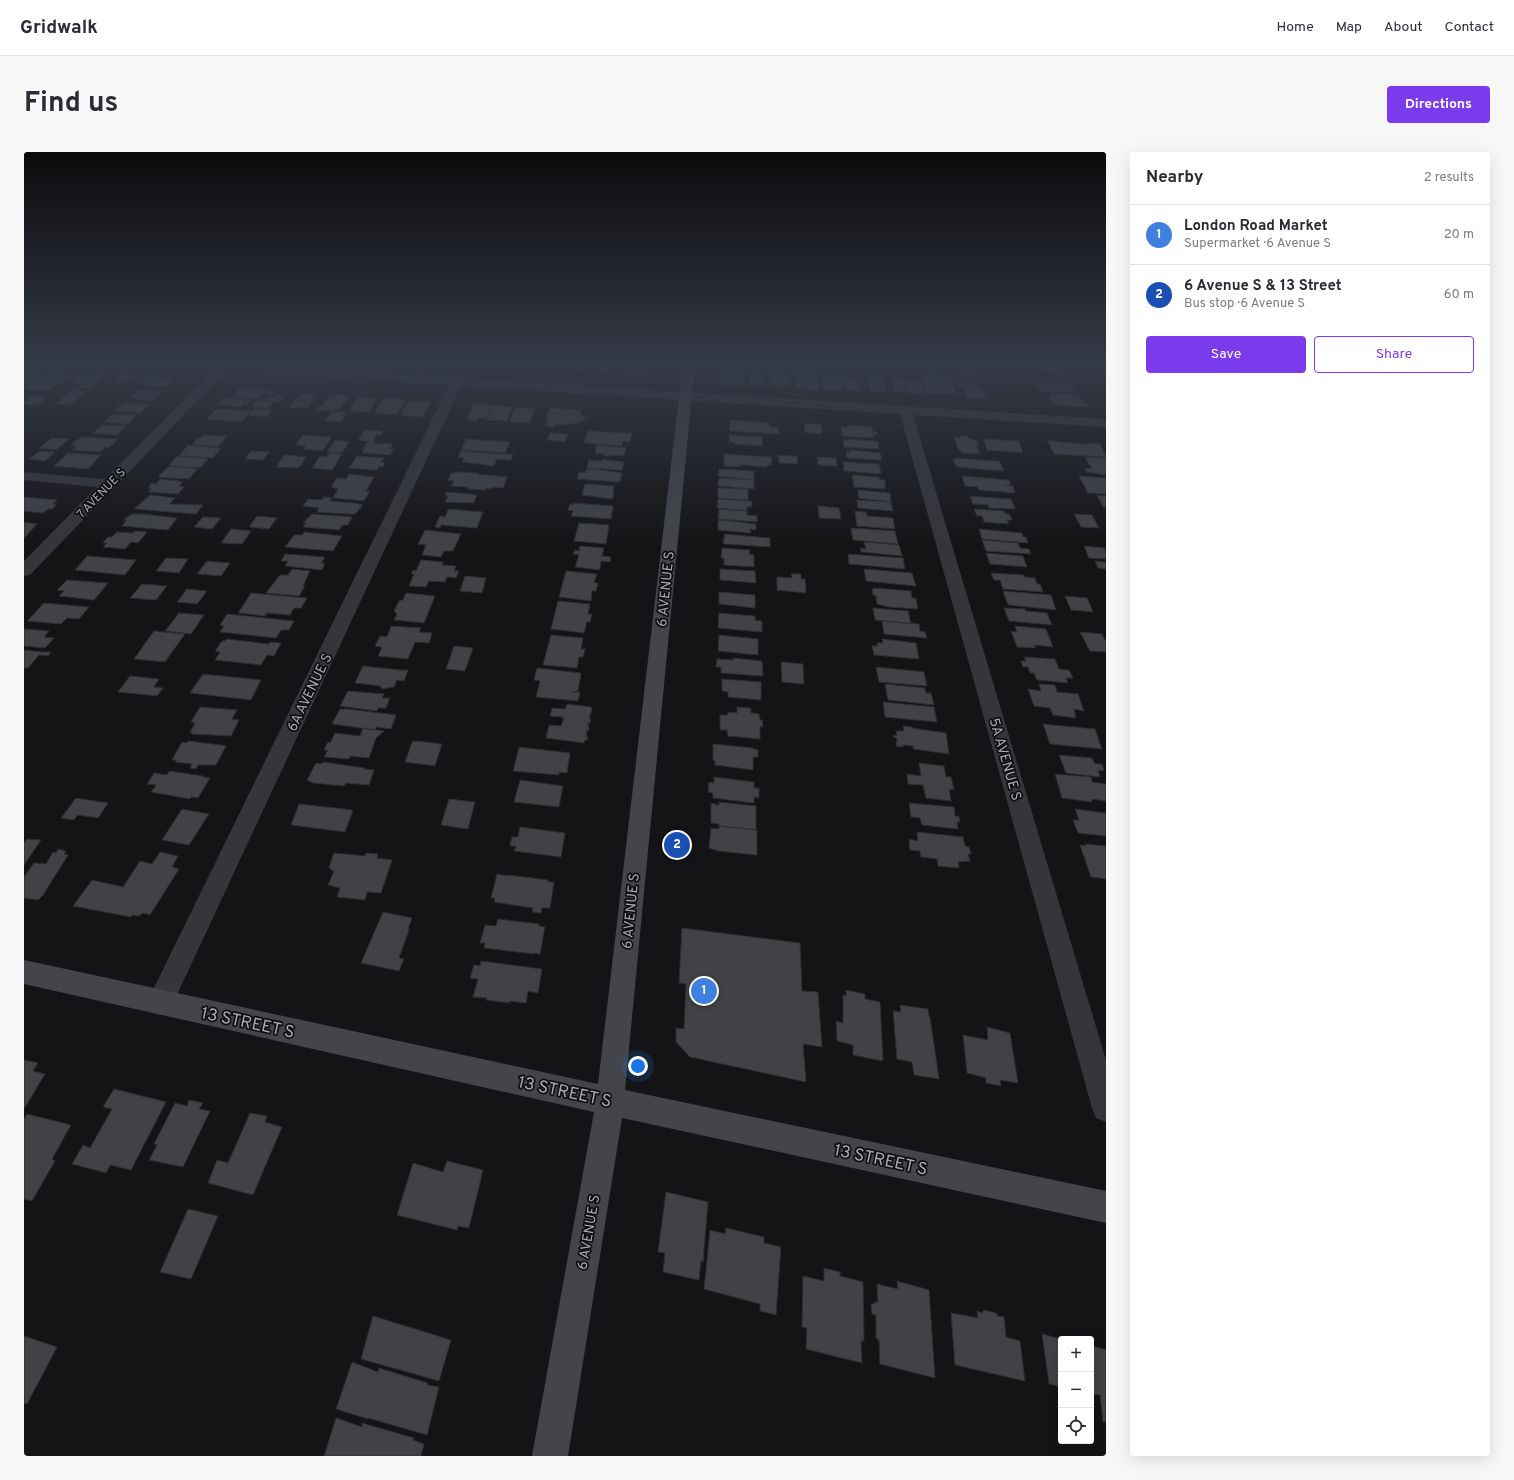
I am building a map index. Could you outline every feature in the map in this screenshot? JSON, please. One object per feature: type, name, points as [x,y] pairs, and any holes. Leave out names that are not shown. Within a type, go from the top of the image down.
[{"type":"main road","name":"6 AVENUE S","points":[[550,1456],[610,1101],[682,424]]},
{"type":"main road","name":"13 STREET S","points":[[24,972],[610,1101],[1106,1207]]},
{"type":"street","name":"7 AVENUE S","points":[[24,571],[168,424]]},
{"type":"street","name":"6A AVENUE S","points":[[160,1003],[437,424]]},
{"type":"street","name":"5A AVENUE S","points":[[909,424],[1106,1108]]},
{"type":"street","points":[[24,476],[110,484]]},
{"type":"building","points":[[546,424],[569,424],[555,424],[554,427],[545,426]]},
{"type":"building","points":[[730,424],[769,424],[769,427],[778,427],[779,434],[729,431]]},
{"type":"building","points":[[804,424],[821,425],[822,434],[805,432]]},
{"type":"building","points":[[102,425],[126,426],[117,435],[93,433]]},
{"type":"building","points":[[847,425],[872,427],[872,431],[877,432],[877,435],[873,434],[874,438],[842,436],[841,427],[847,428]]},
{"type":"building","points":[[365,430],[383,431],[381,435],[377,434],[373,443],[393,444],[390,449],[394,449],[390,455],[362,452],[366,444],[369,442],[358,440]]},
{"type":"building","points":[[588,431],[632,433],[630,442],[623,441],[622,446],[584,443]]},
{"type":"building","points":[[550,433],[568,434],[565,442],[547,440]]},
{"type":"building","points":[[204,435],[227,436],[218,447],[192,445],[197,438],[201,438]]},
{"type":"building","points":[[303,435],[332,437],[323,451],[303,449],[306,446],[296,445]]},
{"type":"building","points":[[730,435],[762,437],[762,446],[734,444],[734,442],[729,442]]},
{"type":"building","points":[[959,436],[967,436],[968,438],[977,441],[979,446],[976,445],[980,454],[963,453],[962,451],[959,451],[954,437],[960,438]]},
{"type":"building","points":[[81,437],[118,439],[109,448],[105,447],[101,452],[72,450],[77,446],[71,445]]},
{"type":"building","points":[[52,438],[69,439],[56,450],[39,448]]},
{"type":"building","points":[[466,439],[510,442],[505,453],[461,450]]},
{"type":"building","points":[[843,439],[878,442],[879,449],[844,447]]},
{"type":"building","points":[[983,439],[1019,441],[1023,453],[987,450]]},
{"type":"building","points":[[335,440],[349,442],[342,453],[327,452]]},
{"type":"building","points":[[1047,440],[1088,445],[1087,443],[1100,444],[1106,457],[1054,454]]},
{"type":"building","points":[[188,445],[221,449],[213,458],[179,456]]},
{"type":"building","points":[[597,445],[626,448],[624,455],[604,456],[604,454],[595,453]]},
{"type":"building","points":[[850,450],[880,453],[882,460],[847,458],[846,452],[850,452]]},
{"type":"building","points":[[40,451],[55,452],[45,461],[29,459]]},
{"type":"building","points":[[251,451],[269,452],[263,460],[245,459]]},
{"type":"building","points":[[461,451],[513,454],[511,460],[497,459],[494,466],[462,462],[464,458],[458,457]]},
{"type":"building","points":[[68,453],[101,455],[88,469],[54,466]]},
{"type":"building","points":[[329,453],[342,454],[332,470],[312,468],[320,456],[327,457]]},
{"type":"building","points":[[724,454],[772,457],[771,465],[767,465],[767,467],[740,465],[740,467],[724,466]]},
{"type":"building","points":[[284,455],[306,457],[299,468],[276,467]]},
{"type":"building","points":[[778,455],[797,456],[798,464],[779,463]]},
{"type":"building","points":[[177,456],[208,459],[200,468],[169,466]]},
{"type":"building","points":[[357,456],[384,458],[381,462],[385,463],[383,467],[379,466],[377,470],[349,468]]},
{"type":"building","points":[[817,457],[836,458],[837,466],[818,465]]},
{"type":"building","points":[[1085,457],[1106,458],[1106,475],[1087,472],[1085,468],[1092,469]]},
{"type":"building","points":[[954,458],[997,461],[1000,462],[1004,471],[957,467],[952,460],[955,461]]},
{"type":"building","points":[[602,459],[624,462],[622,470],[587,468],[589,460],[602,461]]},
{"type":"building","points":[[843,462],[879,464],[881,474],[844,471]]},
{"type":"building","points":[[173,466],[197,469],[189,479],[158,477],[168,467]]},
{"type":"building","points":[[593,469],[622,473],[620,482],[577,479],[579,472],[585,473],[586,470]]},
{"type":"building","points":[[719,469],[754,471],[754,480],[718,476]]},
{"type":"building","points":[[457,472],[507,477],[503,488],[493,487],[492,489],[487,488],[486,490],[467,489],[468,487],[451,486],[454,481],[448,480],[451,473]]},
{"type":"building","points":[[349,474],[374,477],[366,491],[370,491],[364,501],[333,498],[338,489],[331,487],[337,478],[346,479]]},
{"type":"building","points":[[852,475],[879,477],[880,480],[885,480],[885,489],[854,487]]},
{"type":"building","points":[[962,476],[1009,480],[1011,485],[1005,486],[1013,486],[1015,493],[979,490],[978,487],[965,486]]},
{"type":"building","points":[[1079,476],[1106,478],[1106,494],[1088,493]]},
{"type":"building","points":[[719,478],[754,480],[754,489],[718,486]]},
{"type":"building","points":[[160,479],[183,482],[179,486],[184,487],[178,494],[148,492],[152,488],[148,488],[152,483],[156,484]]},
{"type":"building","points":[[585,484],[614,486],[613,498],[582,495]]},
{"type":"building","points":[[718,488],[748,489],[748,500],[718,498]]},
{"type":"building","points":[[858,490],[890,493],[891,502],[859,498]]},
{"type":"building","points":[[447,492],[477,495],[474,503],[445,502],[448,496],[445,495]]},
{"type":"building","points":[[150,495],[175,498],[169,504],[203,505],[196,514],[134,509]]},
{"type":"building","points":[[1097,495],[1106,496],[1106,507],[1103,507]]},
{"type":"building","points":[[970,496],[1011,499],[1015,509],[989,508],[988,505],[973,504]]},
{"type":"building","points":[[24,497],[57,500],[53,504],[57,504],[52,509],[48,509],[43,513],[24,511]]},
{"type":"building","points":[[324,497],[332,498],[330,501],[363,505],[355,514],[317,512],[319,508],[303,506],[308,499],[322,500]]},
{"type":"building","points":[[718,499],[752,501],[752,507],[747,507],[747,511],[717,508]]},
{"type":"building","points":[[857,500],[891,502],[893,511],[858,508]]},
{"type":"building","points":[[574,503],[613,506],[611,519],[571,516],[573,511],[568,510],[570,504],[573,505]]},
{"type":"building","points":[[818,506],[839,508],[841,519],[819,518]]},
{"type":"building","points":[[448,509],[483,512],[477,528],[441,525],[440,528],[435,527],[440,516],[445,517]]},
{"type":"building","points":[[719,509],[747,511],[747,515],[757,516],[757,522],[718,519]]},
{"type":"building","points":[[974,509],[1004,511],[1005,514],[1009,514],[1012,520],[1007,520],[1009,524],[984,522],[982,516],[977,516]]},
{"type":"building","points":[[855,511],[866,512],[867,516],[893,518],[895,529],[857,526]]},
{"type":"building","points":[[132,514],[177,518],[168,530],[122,526],[127,520],[123,520]]},
{"type":"building","points":[[312,514],[352,517],[348,525],[342,525],[339,530],[303,527],[306,523],[303,523]]},
{"type":"building","points":[[1074,514],[1092,515],[1099,528],[1081,527]]},
{"type":"building","points":[[257,516],[277,518],[269,529],[249,527]]},
{"type":"building","points":[[203,517],[221,518],[212,529],[194,527]]},
{"type":"building","points":[[724,520],[756,524],[756,530],[750,529],[751,533],[718,530],[718,521]]},
{"type":"building","points":[[24,522],[37,524],[24,538]]},
{"type":"building","points":[[579,523],[609,525],[606,544],[574,541]]},
{"type":"building","points":[[851,528],[895,531],[898,544],[853,540]]},
{"type":"building","points":[[231,529],[251,531],[242,544],[221,543]]},
{"type":"building","points":[[979,529],[1022,533],[1023,537],[1026,537],[1028,543],[982,539]]},
{"type":"building","points":[[425,530],[461,534],[453,551],[444,551],[441,557],[422,555],[426,545],[418,544]]},
{"type":"building","points":[[135,531],[147,532],[138,543],[131,542],[125,549],[103,547],[107,543],[103,543],[108,537],[112,537],[117,532],[133,533]]},
{"type":"building","points":[[304,532],[342,536],[333,551],[285,547],[294,535],[302,535]]},
{"type":"building","points":[[725,534],[770,538],[770,547],[724,544]]},
{"type":"building","points":[[982,540],[1018,543],[1020,548],[1029,549],[1031,554],[986,551]]},
{"type":"building","points":[[864,542],[899,545],[902,556],[861,552],[860,548],[866,549]]},
{"type":"building","points":[[580,546],[604,548],[602,556],[611,557],[610,562],[601,561],[600,570],[575,567],[579,555],[573,554],[575,550],[579,551]]},
{"type":"building","points":[[1084,546],[1105,548],[1106,559],[1089,558]]},
{"type":"building","points":[[722,548],[750,550],[749,554],[754,555],[754,567],[724,565],[724,558],[721,558]]},
{"type":"building","points":[[986,553],[1023,556],[1027,567],[990,564]]},
{"type":"building","points":[[285,554],[325,557],[321,563],[325,563],[322,570],[285,566],[288,561],[281,561]]},
{"type":"building","points":[[848,554],[903,558],[905,569],[849,564]]},
{"type":"building","points":[[87,556],[136,560],[125,575],[75,570]]},
{"type":"building","points":[[166,558],[188,559],[179,573],[156,571]]},
{"type":"building","points":[[421,560],[443,562],[442,565],[456,566],[454,571],[459,571],[456,578],[447,577],[445,582],[429,581],[426,587],[409,586],[414,574],[411,574],[413,570],[416,571]]},
{"type":"building","points":[[207,561],[230,563],[221,576],[197,574]]},
{"type":"building","points":[[1095,561],[1106,562],[1106,569],[1098,568]]},
{"type":"building","points":[[292,569],[310,571],[303,586],[305,586],[299,596],[266,593],[280,575],[288,575]]},
{"type":"building","points":[[720,569],[755,571],[756,583],[720,580]]},
{"type":"building","points":[[864,569],[912,573],[916,586],[866,581]]},
{"type":"building","points":[[566,571],[597,574],[594,583],[598,583],[596,591],[592,591],[591,601],[559,597]]},
{"type":"building","points":[[991,573],[1024,575],[1025,577],[1035,578],[1037,584],[1040,584],[1043,592],[1003,589],[1000,580],[994,580]]},
{"type":"building","points":[[791,574],[801,574],[801,579],[805,579],[806,593],[777,590],[777,577],[792,578]]},
{"type":"building","points":[[465,576],[486,578],[482,593],[460,591]]},
{"type":"building","points":[[67,580],[108,583],[94,600],[59,596],[64,591],[57,590]]},
{"type":"building","points":[[142,584],[167,586],[156,600],[130,598]]},
{"type":"building","points":[[187,589],[207,591],[197,604],[177,602]]},
{"type":"building","points":[[872,589],[911,591],[912,598],[916,598],[918,609],[889,607],[877,604],[876,596],[873,595]]},
{"type":"building","points":[[1003,591],[1051,595],[1056,610],[1008,605]]},
{"type":"building","points":[[719,592],[755,595],[755,608],[719,604]]},
{"type":"building","points":[[251,593],[307,598],[301,608],[294,608],[290,615],[267,613],[265,616],[238,613]]},
{"type":"building","points":[[406,593],[435,596],[424,623],[394,620],[397,614],[394,611],[399,601],[403,600]]},
{"type":"building","points":[[1065,596],[1087,598],[1093,612],[1071,610]]},
{"type":"building","points":[[558,601],[590,604],[588,614],[592,614],[590,622],[587,622],[584,633],[551,629]]},
{"type":"building","points":[[44,603],[89,607],[79,619],[67,618],[61,624],[27,621]]},
{"type":"building","points":[[873,608],[908,611],[911,624],[875,620]]},
{"type":"building","points":[[1004,608],[1025,609],[1026,611],[1047,613],[1052,625],[1009,621]]},
{"type":"building","points":[[179,613],[204,615],[191,634],[165,631]]},
{"type":"building","points":[[719,613],[755,616],[755,620],[762,621],[762,632],[718,628]]},
{"type":"building","points":[[227,614],[294,621],[289,630],[281,630],[276,638],[220,632],[224,626],[220,625]]},
{"type":"building","points":[[882,621],[919,624],[920,631],[925,632],[927,638],[884,634]]},
{"type":"building","points":[[391,626],[421,628],[419,632],[432,633],[429,643],[415,642],[408,659],[378,656],[382,647],[375,646],[380,636],[387,637]]},
{"type":"building","points":[[1015,626],[1046,629],[1053,647],[1034,645],[1036,648],[1017,647],[1011,631],[1017,632]]},
{"type":"building","points":[[24,629],[49,631],[44,637],[54,638],[45,648],[24,646]]},
{"type":"building","points":[[154,631],[185,634],[165,662],[134,659]]},
{"type":"building","points":[[1080,632],[1102,634],[1106,642],[1106,652],[1090,651]]},
{"type":"building","points":[[551,635],[583,638],[581,649],[585,649],[583,657],[579,657],[577,668],[543,665]]},
{"type":"building","points":[[719,635],[758,639],[758,655],[718,651]]},
{"type":"building","points":[[227,639],[269,644],[270,642],[281,643],[274,656],[267,655],[261,665],[215,660],[220,652],[215,651],[222,641]]},
{"type":"building","points":[[882,639],[916,643],[919,659],[874,655],[872,646],[878,646],[877,643],[883,643]]},
{"type":"building","points":[[454,646],[473,648],[465,671],[446,669]]},
{"type":"building","points":[[24,650],[51,652],[48,656],[39,655],[28,668],[24,668]]},
{"type":"building","points":[[1024,657],[1055,659],[1059,669],[1069,670],[1073,678],[1066,678],[1068,683],[1037,680],[1034,673],[1030,673],[1028,667],[1023,667],[1021,661],[1026,661]]},
{"type":"building","points":[[733,658],[762,661],[763,676],[721,673],[721,667],[716,667],[717,659],[733,660]]},
{"type":"building","points":[[781,662],[803,664],[804,684],[782,682]]},
{"type":"building","points":[[363,666],[408,670],[404,681],[397,680],[394,687],[382,689],[380,686],[355,683]]},
{"type":"building","points":[[876,667],[924,672],[927,686],[879,682]]},
{"type":"building","points":[[537,668],[581,673],[578,691],[572,692],[580,692],[578,701],[536,697],[540,681],[534,680]]},
{"type":"building","points":[[203,674],[261,680],[251,700],[190,693]]},
{"type":"building","points":[[130,676],[159,679],[154,687],[163,688],[157,696],[118,692]]},
{"type":"building","points":[[722,679],[761,682],[761,700],[728,697],[728,692],[722,691]]},
{"type":"building","points":[[885,684],[925,688],[926,693],[931,693],[934,705],[888,700]]},
{"type":"building","points":[[1039,684],[1055,685],[1057,692],[1078,694],[1084,711],[1074,709],[1076,718],[1053,715],[1050,708],[1034,706],[1028,689],[1041,691]]},
{"type":"building","points":[[348,691],[384,694],[382,698],[390,698],[386,708],[378,708],[377,711],[340,706]]},
{"type":"building","points":[[883,702],[934,707],[937,722],[885,717]]},
{"type":"building","points":[[567,704],[591,707],[592,709],[589,719],[591,719],[590,723],[588,723],[589,731],[587,730],[586,737],[588,737],[584,743],[546,738],[549,725],[561,726],[564,719],[563,717],[550,716],[552,708],[565,709]]},
{"type":"building","points":[[200,707],[237,710],[232,719],[239,720],[231,736],[191,734],[192,732],[190,732],[195,723],[191,722]]},
{"type":"building","points":[[737,707],[751,708],[751,713],[759,714],[763,727],[760,726],[760,739],[728,736],[727,730],[720,730],[720,715],[728,715],[728,712],[737,713]]},
{"type":"building","points":[[340,709],[396,715],[391,729],[376,727],[375,730],[332,724]]},
{"type":"building","points":[[1043,724],[1095,729],[1102,749],[1050,744]]},
{"type":"building","points":[[903,726],[946,733],[949,754],[913,749],[913,746],[896,746],[897,739],[893,736],[897,735],[896,731],[904,731]]},
{"type":"building","points":[[363,728],[384,731],[376,738],[369,758],[350,756],[349,759],[324,757],[328,750],[324,750],[328,742],[330,743],[335,733],[360,736]]},
{"type":"building","points":[[188,741],[226,746],[216,765],[198,765],[196,769],[190,768],[192,764],[175,762],[177,760],[172,760],[182,742],[187,743]]},
{"type":"building","points":[[417,741],[442,744],[435,766],[405,762],[412,742]]},
{"type":"building","points":[[713,744],[753,748],[758,750],[758,757],[753,757],[753,770],[715,765],[715,761],[713,760]]},
{"type":"building","points":[[519,747],[570,753],[567,773],[559,772],[559,775],[513,771]]},
{"type":"building","points":[[1059,755],[1092,758],[1095,764],[1102,764],[1104,771],[1098,770],[1100,777],[1066,773]]},
{"type":"building","points":[[323,762],[374,770],[369,785],[346,783],[344,786],[313,783],[307,780],[316,763],[322,764]]},
{"type":"building","points":[[919,763],[944,766],[946,777],[951,777],[954,790],[949,789],[951,801],[926,798],[923,785],[908,784],[907,774],[921,776]]},
{"type":"building","points":[[169,771],[210,778],[198,798],[191,797],[190,799],[151,792],[156,785],[147,784],[154,773],[167,775]]},
{"type":"building","points":[[1055,774],[1091,777],[1092,782],[1106,784],[1106,801],[1092,799],[1092,802],[1062,798]]},
{"type":"building","points":[[714,777],[754,782],[754,788],[759,788],[759,798],[754,797],[754,803],[713,798],[713,793],[708,792],[709,782],[714,783]]},
{"type":"building","points":[[520,780],[563,786],[559,807],[514,802]]},
{"type":"building","points":[[76,798],[108,803],[98,818],[77,815],[74,820],[61,818]]},
{"type":"building","points":[[449,799],[475,802],[468,829],[441,825]]},
{"type":"building","points":[[719,802],[756,806],[756,830],[719,826],[719,824],[711,823],[711,803],[719,805]]},
{"type":"building","points":[[909,803],[954,807],[955,816],[959,817],[960,822],[957,822],[958,829],[922,825],[920,818],[911,817]]},
{"type":"building","points":[[299,804],[353,810],[345,832],[291,825]]},
{"type":"building","points":[[182,809],[209,814],[189,845],[162,840]]},
{"type":"building","points":[[1075,809],[1106,813],[1106,836],[1078,833],[1073,820],[1079,820]]},
{"type":"building","points":[[719,826],[757,830],[757,855],[718,851],[709,848],[711,828],[719,829]]},
{"type":"building","points":[[520,827],[565,833],[561,857],[514,851],[516,846],[510,846],[512,837],[518,837]]},
{"type":"building","points":[[917,832],[963,837],[965,846],[969,847],[971,854],[968,854],[970,861],[958,862],[959,868],[938,866],[937,859],[921,857],[920,851],[910,850],[909,839],[918,841]]},
{"type":"building","points":[[27,839],[41,840],[24,865],[24,843]]},
{"type":"building","points":[[1085,844],[1106,846],[1106,879],[1091,877],[1080,845],[1086,846]]},
{"type":"building","points":[[58,849],[66,851],[64,854],[68,855],[43,895],[38,900],[24,898],[24,877],[34,863],[46,864],[53,852],[56,853]]},
{"type":"building","points":[[160,852],[178,856],[172,867],[179,869],[150,915],[143,913],[138,916],[132,915],[131,917],[73,906],[92,880],[123,887],[140,861],[152,864]]},
{"type":"building","points":[[334,853],[365,856],[366,853],[378,854],[377,858],[392,860],[381,893],[367,892],[365,900],[337,897],[340,888],[328,885],[334,871],[329,867]]},
{"type":"building","points":[[497,874],[554,882],[550,908],[542,908],[541,913],[532,912],[533,908],[494,902],[495,898],[491,898]]},
{"type":"building","points":[[383,912],[412,918],[399,958],[404,959],[399,971],[361,963]]},
{"type":"building","points":[[498,919],[539,924],[539,926],[545,927],[540,954],[484,948],[485,943],[480,943],[485,925],[496,926]]},
{"type":"building","points":[[682,928],[800,943],[802,991],[818,992],[822,1047],[803,1044],[806,1082],[690,1057],[676,1042],[676,1028],[684,1029],[686,984],[679,983]]},
{"type":"building","points":[[481,961],[542,969],[538,993],[528,991],[526,1003],[509,1001],[510,1003],[486,1000],[487,998],[473,997],[478,979],[470,978],[474,965],[480,966]]},
{"type":"building","points":[[846,990],[865,994],[865,999],[880,1002],[883,1061],[853,1055],[853,1045],[837,1041],[836,1021],[843,1023],[843,995],[846,996]]},
{"type":"building","points":[[900,1005],[928,1009],[939,1079],[914,1075],[912,1062],[897,1059],[893,1011],[901,1012]]},
{"type":"building","points":[[987,1027],[1010,1033],[1018,1083],[1000,1080],[1001,1086],[986,1083],[986,1078],[967,1073],[963,1035],[988,1040]]},
{"type":"building","points":[[24,1060],[38,1063],[33,1071],[45,1074],[24,1109]]},
{"type":"building","points":[[114,1089],[166,1102],[131,1170],[110,1165],[106,1173],[72,1164],[83,1145],[90,1148],[112,1109],[103,1107]]},
{"type":"building","points":[[189,1100],[203,1103],[199,1109],[210,1111],[183,1167],[149,1160],[157,1145],[154,1144],[175,1103],[187,1106]]},
{"type":"building","points":[[250,1113],[267,1116],[265,1122],[282,1127],[253,1195],[208,1183],[217,1160],[228,1163]]},
{"type":"building","points":[[27,1114],[71,1125],[52,1159],[55,1161],[32,1201],[24,1199],[24,1119]]},
{"type":"building","points":[[447,1161],[483,1170],[469,1228],[458,1226],[457,1230],[397,1215],[413,1163],[443,1172]]},
{"type":"building","points":[[666,1192],[708,1202],[703,1262],[701,1261],[699,1280],[663,1272],[665,1253],[658,1252]]},
{"type":"building","points":[[188,1209],[218,1216],[191,1279],[160,1272]]},
{"type":"building","points":[[726,1228],[764,1237],[764,1243],[781,1247],[776,1315],[760,1311],[760,1304],[704,1289],[710,1230],[725,1234]]},
{"type":"building","points":[[824,1268],[840,1272],[840,1276],[863,1282],[864,1341],[861,1341],[862,1363],[806,1349],[807,1328],[802,1327],[803,1276],[824,1281]]},
{"type":"building","points":[[897,1281],[929,1290],[935,1378],[880,1364],[879,1340],[876,1338],[876,1315],[872,1314],[871,1304],[878,1302],[877,1284],[898,1289]]},
{"type":"building","points":[[984,1310],[1004,1317],[1006,1337],[1020,1341],[1025,1381],[955,1365],[951,1313],[978,1318],[977,1311],[982,1313]]},
{"type":"building","points":[[373,1316],[451,1340],[439,1381],[361,1359]]},
{"type":"building","points":[[1042,1334],[1058,1338],[1058,1386],[1049,1384]]},
{"type":"building","points":[[24,1336],[57,1347],[27,1404],[24,1403]]},
{"type":"building","points":[[1094,1346],[1106,1350],[1106,1422],[1103,1422],[1100,1395],[1094,1394]]},
{"type":"building","points":[[352,1362],[378,1372],[379,1368],[428,1383],[427,1385],[439,1387],[427,1435],[336,1409]]},
{"type":"building","points":[[336,1418],[362,1427],[362,1423],[414,1438],[413,1440],[424,1444],[421,1456],[324,1456]]},
{"type":"place","name":"6 Avenue S & 13 Street","points":[[677,845]]},
{"type":"place","name":"London Road Market","points":[[704,991]]}]
